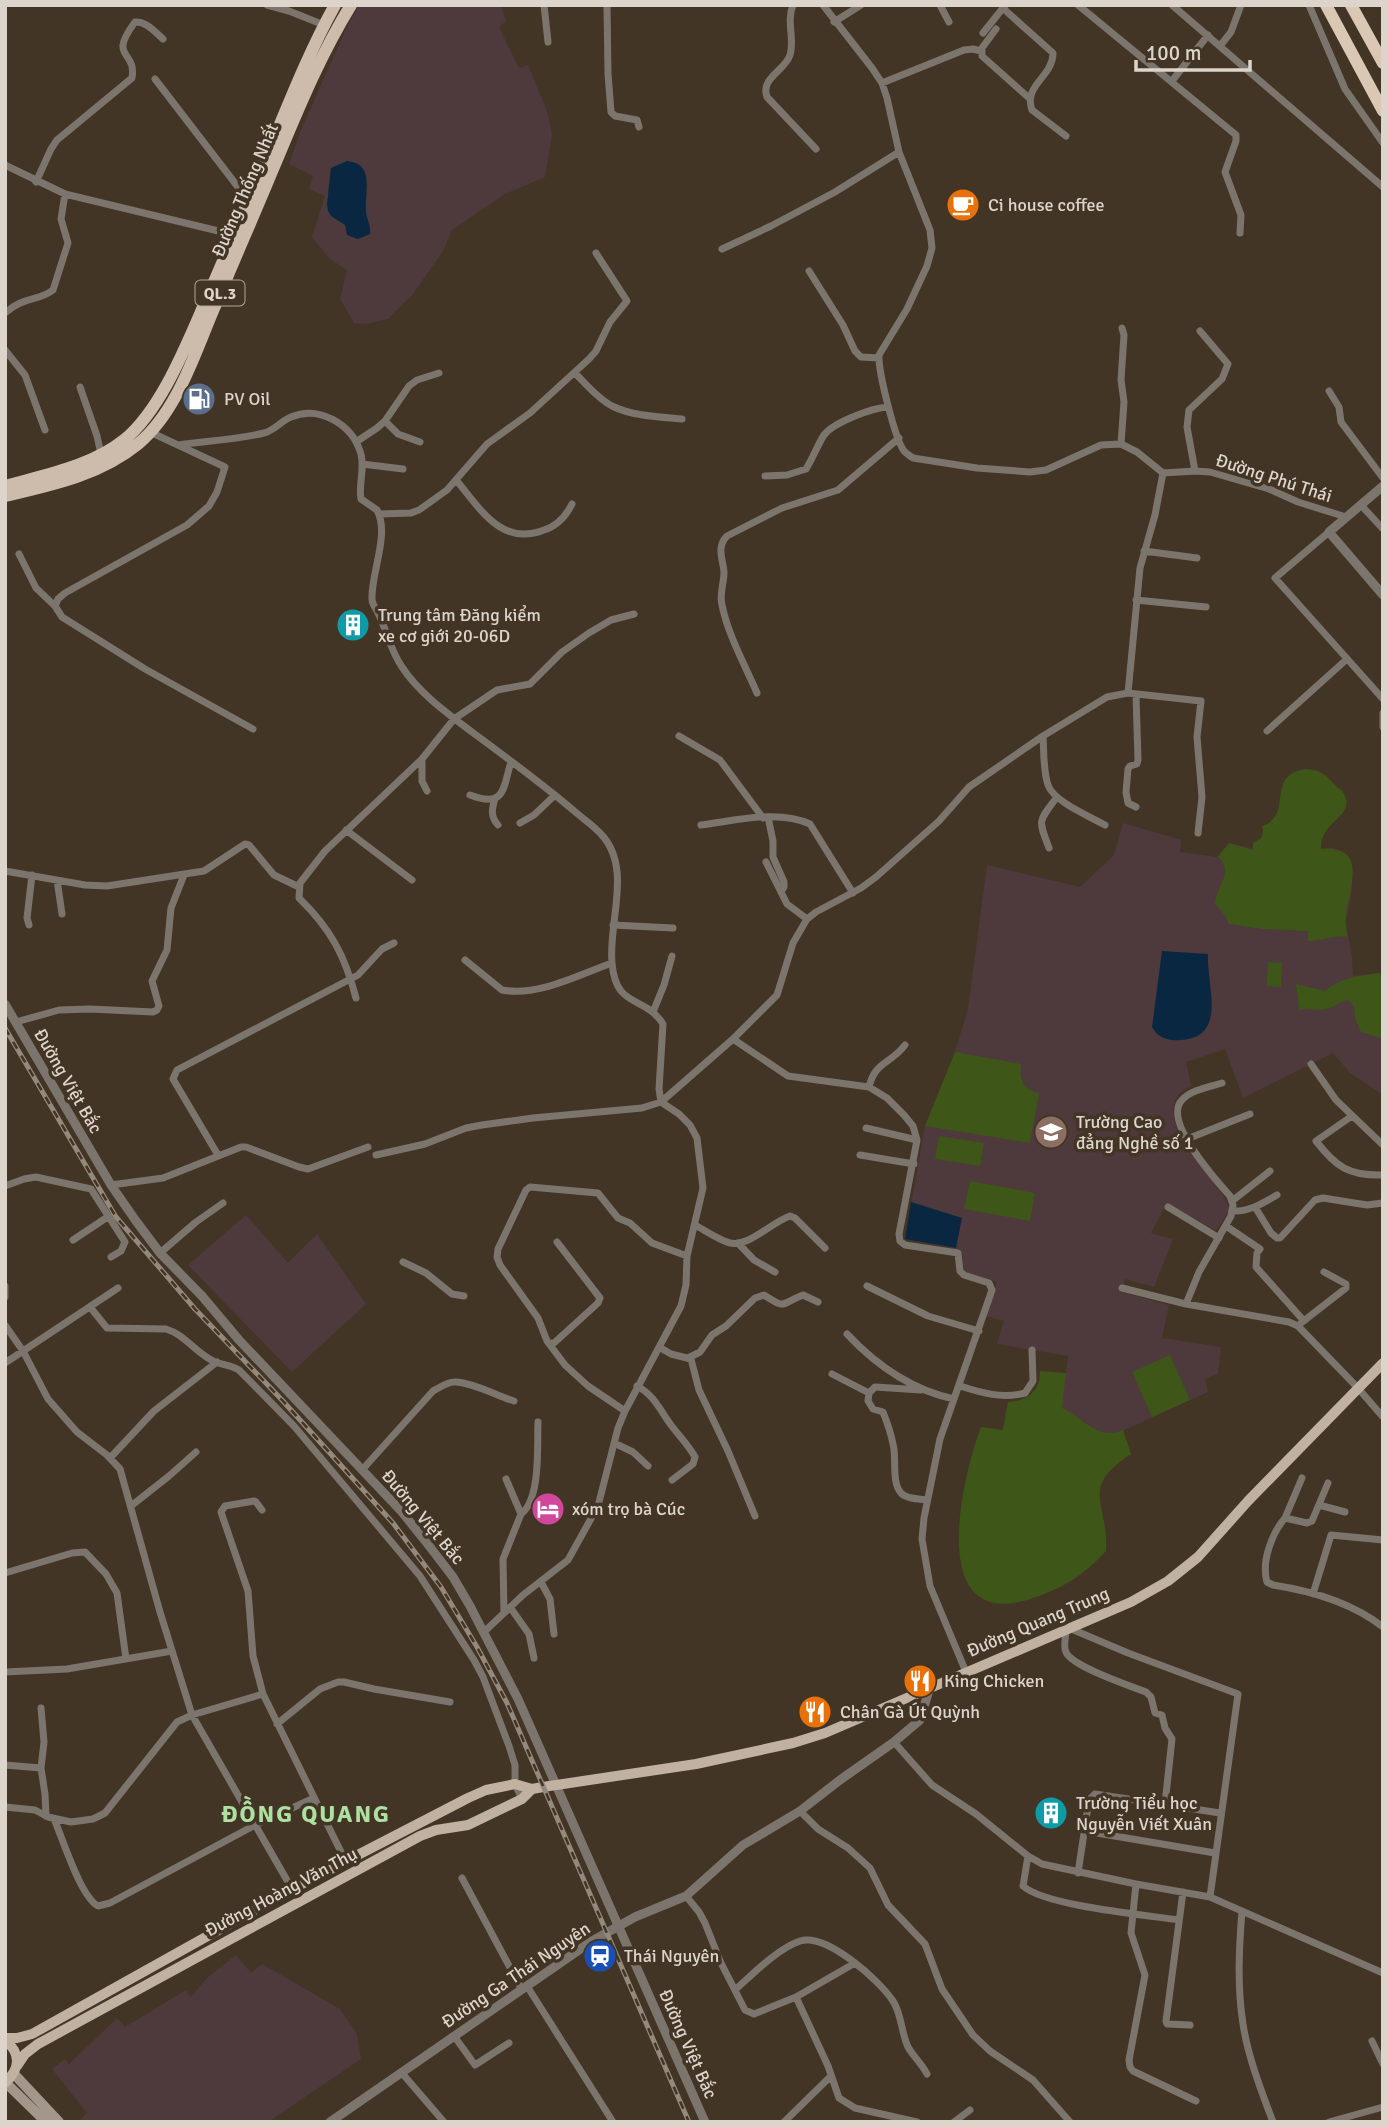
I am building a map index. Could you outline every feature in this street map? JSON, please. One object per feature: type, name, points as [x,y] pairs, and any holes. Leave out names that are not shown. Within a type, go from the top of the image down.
[{"type":"highway","name":"Đường Thống Nhất","points":[[240,236],[248,201],[302,71],[335,5]]},
{"type":"highway","name":"Đường Thống Nhất","points":[[5,496],[86,474],[119,457],[146,428],[240,236],[310,78],[351,5]]},
{"type":"highway","points":[[1326,5],[1383,111]]},
{"type":"highway","points":[[1351,5],[1383,63]]},
{"type":"highway","name":"Đường Thống Nhất","points":[[5,486],[101,454],[146,428]]},
{"type":"main road","name":"Đường Quang Trung","points":[[538,1788],[696,1764],[793,1743],[825,1733],[1131,1602],[1168,1581],[1198,1557],[1248,1501],[1383,1363]]},
{"type":"main road","points":[[515,1784],[538,1788]]},
{"type":"main road","name":"Đường Hoàng Văn Thụ","points":[[5,2039],[32,2034],[345,1860],[468,1798],[486,1790],[515,1784]]},
{"type":"main road","name":"Đường Hoàng Văn Thụ","points":[[11,2076],[24,2054],[38,2043],[420,1836],[436,1830],[468,1825],[523,1799],[538,1788]]},
{"type":"main road","points":[[198,1940],[205,1952]]},
{"type":"main road","points":[[5,2039],[14,2048],[17,2057],[11,2076]]},
{"type":"main road","points":[[11,2076],[46,2122]]},
{"type":"main road","points":[[11,2076],[59,2122]]},
{"type":"street","points":[[267,5],[324,25]]},
{"type":"street","points":[[544,5],[548,42]]},
{"type":"street","points":[[607,5],[611,113],[637,120],[639,127]]},
{"type":"street","points":[[793,5],[790,14],[790,54],[767,83],[765,93],[816,149]]},
{"type":"street","points":[[822,5],[882,83],[899,152],[930,230],[932,248],[928,266],[907,309],[881,349],[878,363],[888,407],[902,448],[913,458],[977,468],[1030,472],[1046,470],[1101,445],[1121,444],[1137,452],[1163,473],[1155,515],[1140,568],[1136,600],[1132,694],[1138,760],[1137,764],[1128,769],[1126,792],[1128,803],[1136,807]]},
{"type":"street","points":[[834,22],[861,5]]},
{"type":"street","points":[[940,5],[949,22]]},
{"type":"street","points":[[1078,5],[1237,136],[1225,172],[1241,215],[1240,233]]},
{"type":"street","points":[[1172,5],[1383,187]]},
{"type":"street","points":[[1220,46],[1231,32],[1241,5]]},
{"type":"street","points":[[1309,5],[1345,89],[1383,143]]},
{"type":"street","points":[[983,33],[1003,7],[1053,54],[1048,70],[1029,98]]},
{"type":"street","points":[[36,182],[57,140],[132,78],[132,66],[123,51],[122,42],[135,22],[146,25],[163,38]]},
{"type":"street","points":[[981,51],[996,29]]},
{"type":"street","points":[[1172,81],[1208,35]]},
{"type":"street","points":[[882,83],[964,50],[981,51]]},
{"type":"street","points":[[981,51],[984,59],[1029,98],[1031,110],[1066,136]]},
{"type":"street","points":[[155,79],[248,201]]},
{"type":"street","points":[[722,249],[835,192],[899,152]]},
{"type":"street","points":[[5,165],[65,194],[240,236]]},
{"type":"street","points":[[5,313],[21,301],[46,295],[53,290],[68,243],[61,219],[65,194]]},
{"type":"street","points":[[379,514],[408,514],[419,510],[447,490],[473,458],[495,437],[530,414],[596,351],[610,322],[627,303],[596,253]]},
{"type":"street","points":[[809,271],[855,351],[861,357],[879,358]]},
{"type":"street","points":[[1121,444],[1124,402],[1121,386],[1124,335],[1122,328]]},
{"type":"street","points":[[1195,471],[1187,427],[1189,410],[1222,379],[1228,364],[1200,331]]},
{"type":"street","points":[[5,350],[25,375],[45,429]]},
{"type":"street","points":[[356,442],[385,421],[409,386],[417,380],[439,373]]},
{"type":"street","points":[[575,373],[610,405],[624,411],[682,419]]},
{"type":"street","points":[[80,387],[101,454]]},
{"type":"street","points":[[1329,391],[1339,407],[1341,422],[1383,478]]},
{"type":"street","points":[[765,476],[787,475],[806,469],[826,433],[835,425],[865,411],[888,407]]},
{"type":"street","points":[[178,445],[266,433],[287,419],[309,412],[337,420],[356,442],[362,464],[360,499],[379,514],[380,538],[372,601],[402,667],[427,695],[454,719],[602,834],[615,859],[617,873],[612,963],[615,982],[620,992],[657,1016],[663,1029],[659,1089],[661,1102],[679,1114],[690,1125],[697,1138],[703,1188],[687,1256],[686,1285],[681,1306],[676,1320],[625,1411],[598,1506],[568,1560],[523,1595],[485,1631]]},
{"type":"street","points":[[385,421],[398,434],[420,442]]},
{"type":"street","points":[[55,606],[65,593],[177,532],[209,506],[217,492],[225,467],[146,428]]},
{"type":"street","points":[[757,693],[728,626],[722,605],[722,540],[782,508],[838,490],[899,438]]},
{"type":"street","points":[[362,464],[403,469]]},
{"type":"street","name":"Đường Phú Thái","points":[[1163,473],[1195,471],[1229,477],[1346,517]]},
{"type":"street","points":[[456,480],[495,525],[513,533],[538,533],[550,528],[562,520],[572,504]]},
{"type":"street","points":[[1383,486],[1275,578],[1383,699]]},
{"type":"street","points":[[1361,505],[1383,529]]},
{"type":"street","points":[[1329,532],[1383,595]]},
{"type":"street","points":[[1144,551],[1197,558]]},
{"type":"street","points":[[19,554],[36,588],[55,606],[62,617],[253,729]]},
{"type":"street","points":[[1136,600],[1206,607]]},
{"type":"street","points":[[356,998],[344,958],[326,928],[299,898],[299,887],[326,851],[422,760],[454,719],[497,690],[530,684],[562,652],[589,633],[611,620],[634,614]]},
{"type":"street","points":[[1267,731],[1348,659]]},
{"type":"street","points":[[376,1155],[425,1144],[466,1128],[482,1125],[642,1108],[661,1102],[733,1039],[777,995],[793,943],[807,919],[876,877],[939,821],[965,790],[1043,736],[1107,697],[1132,694],[1201,701],[1197,737],[1202,797],[1198,833]]},
{"type":"street","points":[[1383,713],[1383,727]]},
{"type":"street","points":[[679,736],[720,760],[765,817],[774,841],[773,857],[784,882],[781,892]]},
{"type":"street","points":[[1043,736],[1049,788],[1056,797],[1105,825]]},
{"type":"street","points":[[422,760],[422,781],[427,791]]},
{"type":"street","points":[[470,795],[482,799],[495,798],[503,792],[511,762]]},
{"type":"street","points":[[520,823],[534,815],[555,795]]},
{"type":"street","points":[[1049,848],[1040,824],[1041,817],[1056,797]]},
{"type":"street","points":[[495,798],[492,811],[493,820],[498,825]]},
{"type":"street","points":[[701,825],[765,817],[810,824],[853,893]]},
{"type":"street","points":[[346,830],[412,880]]},
{"type":"street","points":[[5,871],[107,886],[204,871],[245,844],[249,845],[274,876],[299,887]]},
{"type":"street","points":[[766,862],[787,904],[807,919]]},
{"type":"street","points":[[16,1022],[59,1010],[157,1010],[159,1006],[152,981],[167,950],[170,913],[184,874]]},
{"type":"street","points":[[29,925],[27,918],[32,875]]},
{"type":"street","points":[[57,880],[62,914]]},
{"type":"street","points":[[613,925],[673,928]]},
{"type":"street","points":[[218,1155],[173,1079],[177,1070],[351,978],[382,949],[394,943]]},
{"type":"street","points":[[653,1012],[664,985],[671,956]]},
{"type":"street","points":[[465,960],[502,990],[509,992],[547,987],[612,963]]},
{"type":"street","name":"Đường Việt Bắc","points":[[5,1004],[111,1185],[160,1253],[402,1512],[453,1577],[506,1672],[705,2122]]},
{"type":"street","points":[[733,1039],[788,1076],[869,1087],[887,1098],[913,1126],[917,1140],[899,1234],[900,1241],[905,1245],[958,1253],[960,1271],[964,1275],[992,1286],[979,1331],[940,1439],[922,1539],[930,1586],[966,1672]]},
{"type":"street","points":[[869,1087],[873,1073],[905,1045]]},
{"type":"street","points":[[1311,1064],[1328,1091],[1383,1144]]},
{"type":"street","points":[[1186,1304],[1199,1272],[1233,1211],[1232,1201],[1186,1139],[1178,1122],[1177,1111],[1180,1102],[1191,1094],[1222,1083]]},
{"type":"street","points":[[1186,1139],[1250,1114]]},
{"type":"street","points":[[1352,1116],[1316,1141],[1337,1166],[1363,1174],[1383,1175]]},
{"type":"street","points":[[866,1128],[917,1140]]},
{"type":"street","points":[[111,1185],[163,1178],[218,1155],[246,1147],[308,1168],[368,1147]]},
{"type":"street","points":[[860,1155],[914,1164]]},
{"type":"street","points":[[1232,1201],[1270,1171]]},
{"type":"street","points":[[5,1186],[31,1177],[91,1189],[125,1242],[121,1251],[111,1257]]},
{"type":"street","points":[[625,1411],[565,1365],[547,1341],[538,1318],[500,1265],[498,1250],[527,1187],[598,1193],[618,1218],[630,1223],[652,1243],[687,1256]]},
{"type":"street","points":[[1233,1211],[1244,1211],[1277,1195]]},
{"type":"street","points":[[1255,1207],[1271,1233],[1280,1238],[1315,1200],[1324,1198],[1367,1205],[1383,1203]]},
{"type":"street","points":[[160,1253],[223,1203]]},
{"type":"street","points":[[1168,1208],[1219,1238]]},
{"type":"street","points":[[73,1240],[109,1216]]},
{"type":"street","points":[[695,1225],[729,1243],[738,1243],[747,1241],[790,1216],[825,1248]]},
{"type":"street","points":[[1226,1226],[1260,1249],[1256,1267],[1301,1324],[1383,1417]]},
{"type":"street","points":[[550,1343],[554,1343],[598,1303],[600,1298],[556,1241]]},
{"type":"street","points":[[738,1243],[754,1260],[775,1272]]},
{"type":"street","points":[[403,1262],[426,1273],[452,1294],[464,1296]]},
{"type":"street","points":[[1301,1324],[1346,1288],[1342,1280],[1324,1272]]},
{"type":"street","points":[[5,1286],[5,1297]]},
{"type":"street","points":[[867,1286],[928,1316],[979,1331]]},
{"type":"street","points":[[1122,1287],[1186,1304],[1301,1324]]},
{"type":"street","points":[[5,1363],[118,1288]]},
{"type":"street","points":[[659,1347],[677,1356],[690,1357],[700,1352],[712,1335],[726,1326],[755,1298],[764,1295],[776,1305],[782,1305],[803,1294],[818,1302]]},
{"type":"street","points":[[90,1307],[107,1328],[174,1331],[208,1359],[229,1364],[239,1370],[294,1426],[420,1576],[474,1660],[509,1746],[515,1784],[523,1799]]},
{"type":"street","points":[[5,1325],[23,1351],[48,1399],[77,1432],[120,1469],[192,1714],[292,1889]]},
{"type":"street","points":[[847,1334],[881,1366],[921,1390]]},
{"type":"street","points":[[960,1386],[988,1394],[1025,1394],[1033,1381],[1032,1350]]},
{"type":"street","points":[[690,1357],[699,1390],[755,1516]]},
{"type":"street","points":[[110,1458],[154,1411],[217,1362]]},
{"type":"street","points":[[832,1374],[869,1393]]},
{"type":"street","points":[[362,1470],[433,1391],[448,1383],[470,1384],[514,1401]]},
{"type":"street","points":[[637,1386],[650,1394],[695,1457],[693,1464],[672,1480]]},
{"type":"street","points":[[928,1500],[904,1496],[899,1492],[893,1444],[887,1423],[883,1412],[870,1406],[869,1393],[874,1387],[921,1390],[954,1399]]},
{"type":"street","points":[[534,1658],[529,1634],[507,1610],[503,1559],[534,1492],[538,1422]]},
{"type":"street","points":[[614,1443],[633,1452],[648,1466]]},
{"type":"street","points":[[131,1506],[196,1452]]},
{"type":"street","points":[[1302,1478],[1285,1518],[1274,1534],[1267,1556],[1267,1582],[1358,1610],[1383,1627]]},
{"type":"street","points":[[506,1479],[522,1514]]},
{"type":"street","points":[[1285,1518],[1307,1523],[1312,1521],[1328,1483]]},
{"type":"street","points":[[262,1510],[254,1501],[225,1506],[220,1512],[248,1591],[253,1656],[263,1694],[345,1860]]},
{"type":"street","points":[[1319,1505],[1345,1512]]},
{"type":"street","points":[[1313,1594],[1331,1535],[1383,1540]]},
{"type":"street","points":[[5,1573],[72,1553],[85,1552],[106,1574],[117,1593],[126,1659]]},
{"type":"street","points":[[541,1582],[550,1599],[554,1634]]},
{"type":"street","points":[[1165,1804],[1172,1740],[1162,1715],[1155,1713],[1152,1699],[1146,1692],[1085,1668],[1067,1654],[1065,1649],[1068,1629],[1238,1694],[1210,1897]]},
{"type":"street","points":[[5,1672],[68,1669],[172,1651]]},
{"type":"street","points":[[277,1724],[320,1689],[338,1682],[450,1702]]},
{"type":"street","name":"Đường Ga Thái Nguyên","points":[[330,2122],[592,1941],[686,1896],[743,1844],[800,1811],[920,1720],[930,1688]]},
{"type":"street","points":[[5,1807],[34,1810],[50,1818],[71,1822],[93,1819],[105,1813],[177,1722],[192,1714],[263,1694]]},
{"type":"street","points":[[41,1708],[44,1742],[41,1768],[50,1818],[83,1890],[91,1902],[98,1906],[110,1903],[255,1825],[314,1798]]},
{"type":"street","points":[[894,1742],[926,1779],[1042,1864],[1210,1897],[1383,1973]]},
{"type":"street","points":[[5,1765],[41,1768]]},
{"type":"street","points":[[1079,1873],[1089,1800],[1095,1794],[1220,1812]]},
{"type":"street","points":[[800,1811],[818,1829],[848,1848],[870,1868],[888,1905],[925,1944],[942,1989],[973,2035],[990,2051],[1033,2080],[1070,2122]]},
{"type":"street","points":[[1085,1831],[1215,1853]]},
{"type":"street","points":[[1028,1856],[1024,1888],[1074,1905],[1179,1920]]},
{"type":"street","points":[[462,1878],[525,1988],[613,2122]]},
{"type":"street","points":[[1136,1884],[1131,1933],[1145,1975],[1129,2060],[1130,2067],[1196,2101]]},
{"type":"street","points":[[1183,1892],[1166,2021],[1167,2024],[1190,2025]]},
{"type":"street","points":[[686,1896],[705,1923],[745,2010],[754,2014],[796,1997],[855,1963]]},
{"type":"street","points":[[1242,1910],[1239,1983],[1243,2025],[1273,2122]]},
{"type":"street","points":[[735,1990],[766,1963],[798,1942],[812,1940],[826,1945],[855,1963],[878,1983],[893,2002],[899,2013],[908,2048],[927,2074]]},
{"type":"street","points":[[796,1997],[839,2098],[848,2105],[917,2122]]},
{"type":"street","points":[[454,2036],[475,2065],[509,2043]]},
{"type":"street","points":[[1372,2042],[1383,2064]]},
{"type":"street","points":[[401,2073],[444,2122]]},
{"type":"street","points":[[784,2122],[831,2076]]},
{"type":"street","points":[[1329,2122],[1383,2107]]},
{"type":"street","points":[[954,2122],[970,2110]]},
{"type":"shaded area","points":[[359,5],[501,5],[506,21],[499,27],[519,68],[528,65],[547,111],[552,134],[545,177],[505,194],[452,230],[443,251],[413,294],[388,319],[366,324],[354,323],[340,299],[347,270],[330,259],[312,237],[325,196],[309,189],[313,176],[289,164],[301,130]]},
{"type":"shaded area","name":"Trường Cao đẳng Nghề số 1","points":[[1123,823],[1181,840],[1180,852],[1217,857],[1229,843],[1267,852],[1334,848],[1346,854],[1352,866],[1352,890],[1346,922],[1353,976],[1380,973],[1383,991],[1383,1095],[1350,1073],[1333,1053],[1243,1098],[1225,1049],[1186,1062],[1191,1086],[1175,1100],[1175,1123],[1190,1152],[1223,1195],[1230,1209],[1216,1231],[1167,1203],[1151,1233],[1173,1239],[1154,1287],[1125,1279],[1121,1292],[1169,1305],[1162,1338],[1221,1347],[1218,1374],[1205,1379],[1208,1392],[1111,1434],[1096,1430],[1061,1408],[1068,1356],[997,1344],[1004,1321],[986,1316],[997,1282],[966,1272],[963,1255],[956,1249],[905,1239],[925,1126],[955,1052],[968,1009],[987,865],[1080,887],[1114,855]]},
{"type":"shaded area","points":[[246,1215],[288,1263],[317,1234],[366,1304],[292,1372],[188,1265]]},
{"type":"shaded area","points":[[236,1955],[251,1973],[262,1964],[340,2009],[357,2034],[361,2059],[268,2122],[78,2122],[87,2113],[52,2069],[65,2059],[69,2064],[117,2018],[125,2027],[186,1990],[191,1997],[207,1978]]},
{"type":"green space","points":[[1305,769],[1324,775],[1345,796],[1345,809],[1325,832],[1321,849],[1336,849],[1351,860],[1353,870],[1346,917],[1347,937],[1308,941],[1308,931],[1229,924],[1215,903],[1225,873],[1223,862],[1218,857],[1229,843],[1253,850],[1253,843],[1263,834],[1262,826],[1272,821],[1277,813],[1286,779]]},
{"type":"green space","points":[[1268,962],[1282,963],[1281,987],[1267,986]]},
{"type":"green space","points":[[1380,973],[1383,991],[1383,1039],[1361,1032],[1355,1018],[1354,1006],[1348,1000],[1328,1008],[1299,1010],[1296,984],[1325,991],[1344,980]]},
{"type":"green space","points":[[955,1052],[1021,1064],[1023,1083],[1039,1093],[1030,1143],[925,1126]]},
{"type":"green space","points":[[939,1136],[984,1143],[980,1166],[935,1159]]},
{"type":"green space","points":[[970,1181],[1035,1193],[1030,1221],[964,1209]]},
{"type":"green space","points":[[1170,1355],[1190,1400],[1152,1417],[1132,1372]]},
{"type":"green space","points":[[1040,1371],[1066,1373],[1062,1408],[1098,1430],[1114,1433],[1123,1430],[1131,1454],[1105,1477],[1101,1487],[1106,1551],[1098,1560],[1071,1581],[1052,1591],[1030,1599],[997,1603],[975,1594],[963,1573],[959,1544],[960,1512],[973,1450],[981,1427],[1003,1430],[1008,1402],[1021,1400],[1032,1394],[1038,1384]]},
{"type":"water","points":[[347,161],[362,167],[367,180],[366,212],[370,234],[358,239],[347,235],[345,225],[331,216],[327,204],[331,168]]},
{"type":"water","points":[[1162,951],[1208,954],[1212,1008],[1205,1030],[1195,1037],[1167,1039],[1157,1034],[1152,1027]]},
{"type":"water","points":[[911,1202],[962,1218],[956,1248],[905,1239]]},
{"type":"railway","points":[[5,1028],[116,1217],[195,1309],[393,1523],[441,1587],[507,1703],[689,2122]]},
{"type":"place","name":"Ci house coffee","points":[[963,205]]},
{"type":"place","name":"PV Oil","points":[[199,399]]},
{"type":"place","name":"Trung tâm Đăng kiểm xe cơ giới 20-06D","points":[[353,625]]},
{"type":"place","name":"Trường Cao đẳng Nghề số 1","points":[[1051,1132]]},
{"type":"place","name":"xóm trọ bà Cúc","points":[[548,1509]]},
{"type":"place","name":"King Chicken","points":[[920,1681]]},
{"type":"place","name":"Chân Gà Út Quỳnh","points":[[815,1712]]},
{"type":"place","name":"Trường Tiểu học Nguyễn Viết Xuân","points":[[1051,1813]]},
{"type":"place","name":"Thái Nguyên","points":[[600,1956]]},
{"type":"district","name":"ĐỒNG QUANG","points":[[306,1814]]}]
